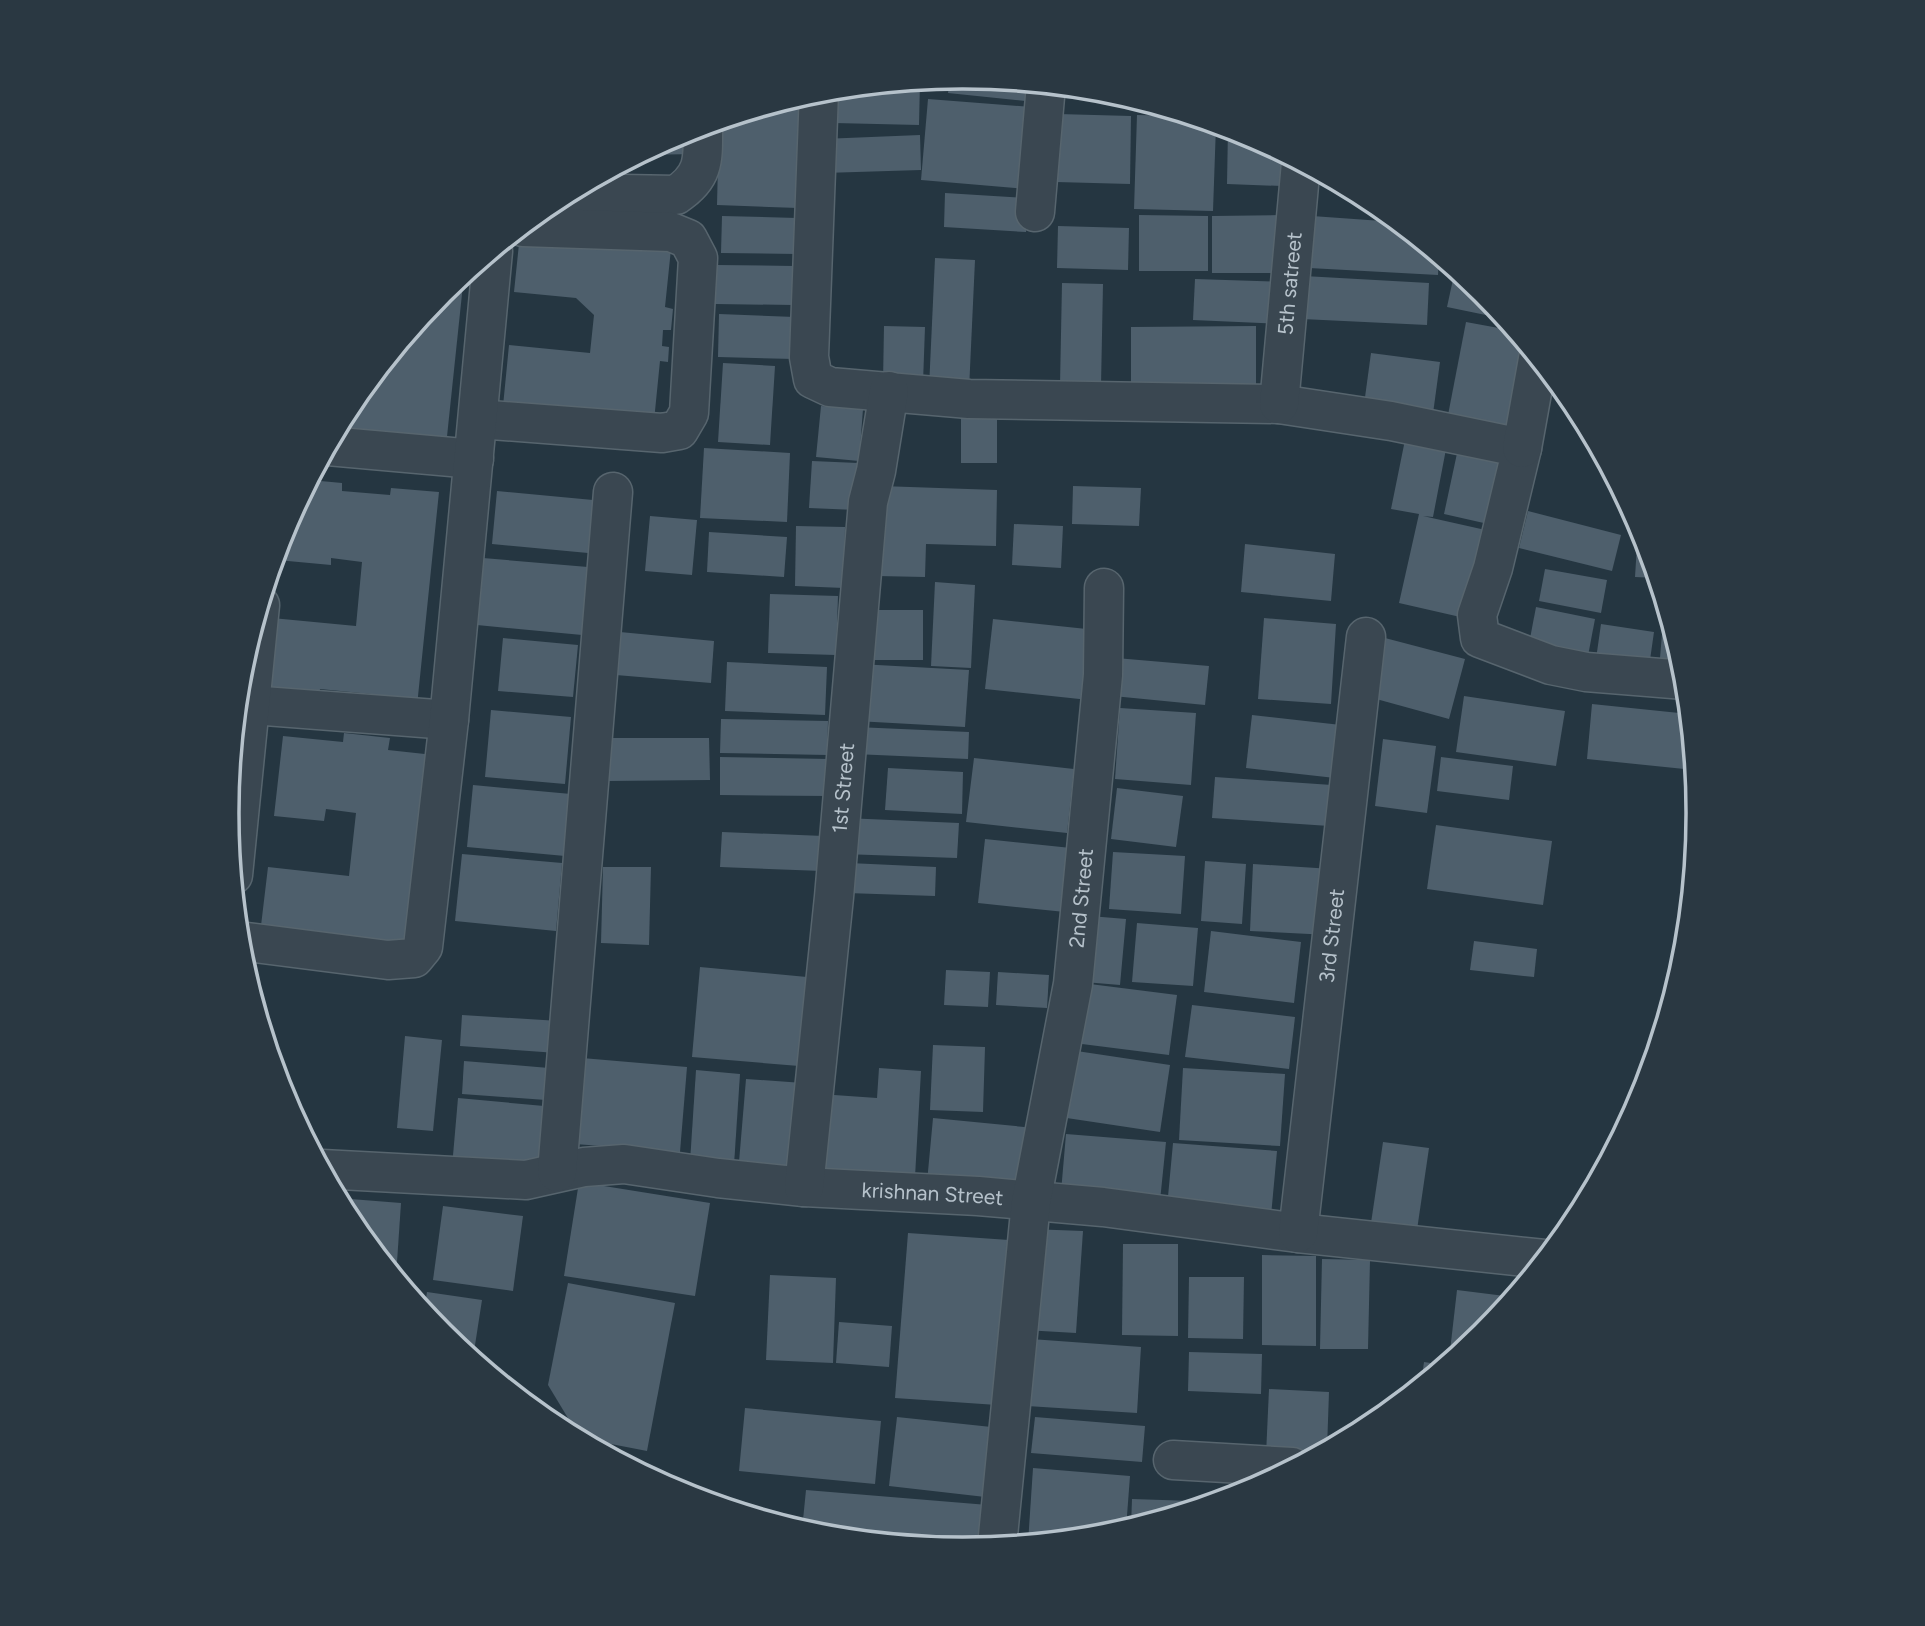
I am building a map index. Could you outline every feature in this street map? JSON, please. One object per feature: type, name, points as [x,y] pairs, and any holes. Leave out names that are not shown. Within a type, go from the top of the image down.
[{"type":"street","points":[[1035,212],[1045,94]]},
{"type":"street","points":[[819,104],[809,357],[813,380],[830,387],[969,399],[1279,404],[1391,421],[1522,448]]},
{"type":"street","points":[[589,193],[676,195],[690,186],[698,175],[702,162],[703,138]]},
{"type":"street","name":"5th satreet","points":[[1279,404],[1299,173]]},
{"type":"street","points":[[478,419],[662,433],[679,430],[690,413],[698,258],[688,239],[671,232],[539,227]]},
{"type":"street","points":[[251,943],[388,960],[414,958],[423,947],[449,720],[492,263]]},
{"type":"street","points":[[1536,371],[1522,448],[1493,568],[1477,615],[1480,638],[1551,665],[1673,679]]},
{"type":"street","name":"1st Street","points":[[804,1187],[834,897],[868,502],[889,391]]},
{"type":"street","points":[[339,447],[474,459]]},
{"type":"street","points":[[557,1172],[613,492]]},
{"type":"street","name":"2nd Street","points":[[998,1535],[1031,1202],[1073,984],[1103,676],[1104,588]]},
{"type":"street","name":"3rd Street","points":[[1298,1233],[1366,637]]},
{"type":"street","points":[[239,817],[254,666]]},
{"type":"street","points":[[251,705],[449,720]]},
{"type":"street","name":"krishnan Street","points":[[333,1170],[526,1180],[584,1167],[624,1164],[804,1187],[978,1196],[1103,1207],[1298,1233],[1533,1259]]},
{"type":"street","points":[[1173,1460],[1274,1466]]},
{"type":"building","points":[[962,89],[1036,93],[1035,102],[948,93],[948,90]]},
{"type":"building","points":[[920,91],[919,125],[834,123],[835,101]]},
{"type":"building","points":[[928,99],[1032,107],[1026,189],[921,180]]},
{"type":"building","points":[[802,108],[798,208],[717,205],[719,132]]},
{"type":"building","points":[[1058,114],[1131,116],[1130,184],[1056,182]]},
{"type":"building","points":[[1137,115],[1154,115],[1216,136],[1213,211],[1134,209]]},
{"type":"building","points":[[920,135],[921,170],[824,173],[822,139]]},
{"type":"building","points":[[696,140],[696,154],[663,155]]},
{"type":"building","points":[[1228,140],[1283,164],[1282,186],[1227,184]]},
{"type":"building","points":[[945,193],[1028,198],[1026,232],[944,227]]},
{"type":"building","points":[[1139,215],[1208,216],[1208,271],[1139,271]]},
{"type":"building","points":[[1281,215],[1282,273],[1212,273],[1212,216]]},
{"type":"building","points":[[722,216],[797,218],[797,254],[721,253]]},
{"type":"building","points":[[1312,216],[1378,221],[1438,268],[1438,275],[1309,268]]},
{"type":"building","points":[[1058,226],[1129,228],[1128,270],[1057,268]]},
{"type":"building","points":[[528,235],[671,249],[665,307],[673,309],[671,330],[663,330],[662,346],[669,347],[668,362],[660,361],[654,421],[503,406],[509,345],[590,353],[594,315],[576,298],[514,292],[519,241]]},
{"type":"building","points":[[935,258],[975,260],[969,390],[929,388]]},
{"type":"building","points":[[716,265],[794,266],[793,305],[715,304]]},
{"type":"building","points":[[1304,276],[1429,283],[1427,325],[1302,319]]},
{"type":"building","points":[[1195,279],[1284,282],[1282,324],[1193,320]]},
{"type":"building","points":[[1453,281],[1488,315],[1447,307]]},
{"type":"building","points":[[1062,283],[1103,284],[1101,386],[1060,385]]},
{"type":"building","points":[[462,290],[446,446],[346,435],[388,372]]},
{"type":"building","points":[[719,314],[795,317],[794,359],[718,357]]},
{"type":"building","points":[[1466,322],[1500,328],[1521,352],[1506,426],[1448,415]]},
{"type":"building","points":[[884,326],[925,327],[923,383],[883,382]]},
{"type":"building","points":[[1256,326],[1256,389],[1131,390],[1131,327]]},
{"type":"building","points":[[1371,353],[1440,362],[1432,421],[1363,412]]},
{"type":"building","points":[[723,363],[775,366],[770,445],[718,442]]},
{"type":"building","points":[[821,406],[863,409],[859,461],[816,457]]},
{"type":"building","points":[[961,410],[997,410],[997,463],[961,463]]},
{"type":"building","points":[[1406,435],[1447,444],[1433,517],[1423,516],[1490,531],[1469,619],[1399,603],[1419,514],[1391,509]]},
{"type":"building","points":[[1459,444],[1511,456],[1497,526],[1444,514]]},
{"type":"building","points":[[704,448],[790,453],[787,522],[700,518]]},
{"type":"building","points":[[812,461],[858,463],[856,510],[809,508]]},
{"type":"building","points":[[320,481],[342,483],[342,491],[390,495],[391,488],[439,492],[417,706],[370,701],[371,694],[320,689],[319,696],[265,691],[272,618],[356,626],[362,562],[331,558],[331,565],[284,561]]},
{"type":"building","points":[[881,486],[997,490],[996,546],[926,544],[925,577],[877,576]]},
{"type":"building","points":[[1073,486],[1141,488],[1139,526],[1072,524]]},
{"type":"building","points":[[497,491],[593,500],[588,553],[492,544]]},
{"type":"building","points":[[1528,511],[1621,535],[1612,571],[1519,548]]},
{"type":"building","points":[[650,516],[697,520],[692,575],[645,571]]},
{"type":"building","points":[[1014,524],[1063,526],[1061,568],[1012,565]]},
{"type":"building","points":[[796,526],[845,527],[844,588],[795,586]]},
{"type":"building","points":[[709,532],[787,537],[784,577],[707,572]]},
{"type":"building","points":[[1245,544],[1335,554],[1331,601],[1241,592]]},
{"type":"building","points":[[1637,551],[1647,578],[1635,577]]},
{"type":"building","points":[[483,558],[588,567],[582,635],[477,625]]},
{"type":"building","points":[[1545,569],[1607,580],[1601,613],[1539,601]]},
{"type":"building","points":[[935,582],[975,585],[971,668],[931,666]]},
{"type":"building","points":[[770,594],[838,596],[836,655],[768,653]]},
{"type":"building","points":[[1536,607],[1595,619],[1587,661],[1528,649]]},
{"type":"building","points":[[865,610],[923,610],[923,660],[865,660]]},
{"type":"building","points":[[1264,618],[1336,624],[1331,704],[1258,699]]},
{"type":"building","points":[[993,619],[1096,630],[1089,700],[985,689]]},
{"type":"building","points":[[1601,624],[1654,632],[1649,667],[1596,659]]},
{"type":"building","points":[[1662,628],[1669,659],[1660,658]]},
{"type":"building","points":[[620,632],[714,641],[711,683],[616,675]]},
{"type":"building","points":[[503,638],[578,645],[573,697],[498,691]]},
{"type":"building","points":[[1385,638],[1465,659],[1449,719],[1369,697]]},
{"type":"building","points":[[1116,658],[1209,666],[1205,705],[1113,696]]},
{"type":"building","points":[[727,662],[827,667],[825,715],[725,711]]},
{"type":"building","points":[[859,664],[969,670],[965,727],[856,721]]},
{"type":"building","points":[[1464,696],[1565,711],[1556,766],[1456,752]]},
{"type":"building","points":[[1592,704],[1679,713],[1685,769],[1587,759]]},
{"type":"building","points":[[1120,708],[1196,713],[1191,785],[1115,779]]},
{"type":"building","points":[[491,710],[571,717],[565,784],[485,777]]},
{"type":"building","points":[[1252,715],[1341,725],[1335,778],[1246,768]]},
{"type":"building","points":[[721,719],[828,721],[827,755],[720,753]]},
{"type":"building","points":[[856,727],[969,732],[968,759],[854,754]]},
{"type":"building","points":[[344,733],[390,738],[388,750],[434,755],[411,952],[260,934],[268,867],[349,876],[356,813],[326,809],[324,821],[274,816],[283,736],[343,742]]},
{"type":"building","points":[[607,738],[709,738],[710,780],[608,781]]},
{"type":"building","points":[[1383,739],[1436,746],[1427,813],[1375,806]]},
{"type":"building","points":[[720,757],[829,759],[829,796],[720,795]]},
{"type":"building","points":[[1441,757],[1513,766],[1509,800],[1437,791]]},
{"type":"building","points":[[974,758],[1074,769],[1067,833],[966,822]]},
{"type":"building","points":[[888,768],[963,772],[962,814],[885,810]]},
{"type":"building","points":[[1215,777],[1332,785],[1329,826],[1212,818]]},
{"type":"building","points":[[473,785],[571,794],[565,856],[467,847]]},
{"type":"building","points":[[1117,788],[1183,796],[1176,847],[1111,839]]},
{"type":"building","points":[[845,818],[959,823],[957,858],[843,854]]},
{"type":"building","points":[[1436,825],[1552,841],[1543,905],[1427,889]]},
{"type":"building","points":[[722,832],[824,836],[822,871],[720,867]]},
{"type":"building","points":[[985,839],[1071,848],[1065,912],[978,903]]},
{"type":"building","points":[[1113,852],[1185,856],[1181,914],[1109,909]]},
{"type":"building","points":[[462,854],[562,863],[556,931],[455,921]]},
{"type":"building","points":[[1205,861],[1246,864],[1242,924],[1201,921]]},
{"type":"building","points":[[849,863],[936,867],[935,896],[847,893]]},
{"type":"building","points":[[1253,864],[1332,869],[1329,935],[1250,931]]},
{"type":"building","points":[[603,867],[651,867],[649,945],[601,943]]},
{"type":"building","points":[[1090,916],[1126,919],[1120,985],[1084,982]]},
{"type":"building","points":[[1137,923],[1198,928],[1193,986],[1132,982]]},
{"type":"building","points":[[1211,931],[1301,942],[1294,1003],[1204,992]]},
{"type":"building","points":[[1474,941],[1537,949],[1534,977],[1470,970]]},
{"type":"building","points":[[700,967],[807,977],[799,1066],[692,1057]]},
{"type":"building","points":[[946,970],[990,972],[988,1007],[944,1005]]},
{"type":"building","points":[[998,972],[1049,975],[1047,1008],[996,1005]]},
{"type":"building","points":[[1082,983],[1177,995],[1169,1055],[1074,1043]]},
{"type":"building","points":[[1192,1005],[1295,1017],[1289,1069],[1185,1057]]},
{"type":"building","points":[[462,1015],[559,1021],[557,1053],[460,1046]]},
{"type":"building","points":[[405,1036],[442,1040],[433,1131],[397,1128]]},
{"type":"building","points":[[933,1045],[985,1047],[983,1112],[930,1110]]},
{"type":"building","points":[[1070,1050],[1170,1065],[1160,1132],[1060,1117]]},
{"type":"building","points":[[582,1058],[687,1067],[680,1152],[575,1144]]},
{"type":"building","points":[[464,1061],[549,1068],[546,1100],[462,1094]]},
{"type":"building","points":[[879,1068],[921,1071],[915,1177],[815,1170],[820,1094],[877,1098]]},
{"type":"building","points":[[1183,1068],[1285,1074],[1280,1146],[1179,1140]]},
{"type":"building","points":[[696,1070],[740,1074],[734,1165],[690,1162]]},
{"type":"building","points":[[746,1079],[803,1083],[797,1167],[739,1162]]},
{"type":"building","points":[[458,1098],[544,1106],[539,1174],[452,1167]]},
{"type":"building","points":[[933,1118],[1035,1128],[1030,1191],[927,1182]]},
{"type":"building","points":[[1066,1134],[1166,1142],[1160,1201],[1061,1192]]},
{"type":"building","points":[[1383,1142],[1429,1148],[1417,1230],[1371,1223]]},
{"type":"building","points":[[1173,1143],[1277,1151],[1271,1216],[1167,1207]]},
{"type":"building","points":[[579,1182],[710,1203],[695,1296],[564,1276]]},
{"type":"building","points":[[351,1199],[401,1203],[397,1265]]},
{"type":"building","points":[[443,1206],[523,1216],[513,1291],[433,1280]]},
{"type":"building","points":[[1030,1229],[1083,1231],[1076,1333],[1024,1330]]},
{"type":"building","points":[[908,1233],[1009,1240],[997,1405],[895,1398]]},
{"type":"building","points":[[1123,1244],[1178,1244],[1178,1336],[1122,1335]]},
{"type":"building","points":[[1262,1255],[1316,1256],[1316,1346],[1262,1345]]},
{"type":"building","points":[[1322,1259],[1370,1260],[1368,1349],[1320,1349]]},
{"type":"building","points":[[770,1275],[836,1278],[833,1363],[766,1360]]},
{"type":"building","points":[[1189,1277],[1244,1277],[1243,1339],[1188,1338]]},
{"type":"building","points":[[568,1283],[675,1303],[647,1451],[607,1443],[570,1421],[548,1385]]},
{"type":"building","points":[[1457,1290],[1502,1296],[1474,1325],[1450,1347]]},
{"type":"building","points":[[427,1292],[482,1300],[475,1347],[451,1325],[426,1298]]},
{"type":"building","points":[[839,1322],[892,1326],[889,1367],[836,1363]]},
{"type":"building","points":[[1031,1339],[1141,1347],[1137,1413],[1027,1406]]},
{"type":"building","points":[[1189,1352],[1262,1354],[1261,1394],[1188,1391]]},
{"type":"building","points":[[1424,1362],[1432,1363],[1423,1371]]},
{"type":"building","points":[[1269,1389],[1329,1392],[1327,1438],[1294,1456],[1266,1455]]},
{"type":"building","points":[[745,1408],[881,1421],[875,1484],[739,1471]]},
{"type":"building","points":[[897,1417],[1001,1428],[994,1498],[889,1486]]},
{"type":"building","points":[[1035,1417],[1145,1426],[1142,1462],[1031,1453]]},
{"type":"building","points":[[1033,1468],[1130,1476],[1127,1518],[1057,1531],[1029,1533]]},
{"type":"building","points":[[806,1490],[988,1505],[986,1536],[868,1531],[803,1519]]},
{"type":"building","points":[[1132,1499],[1186,1501],[1150,1512],[1131,1516]]}]
